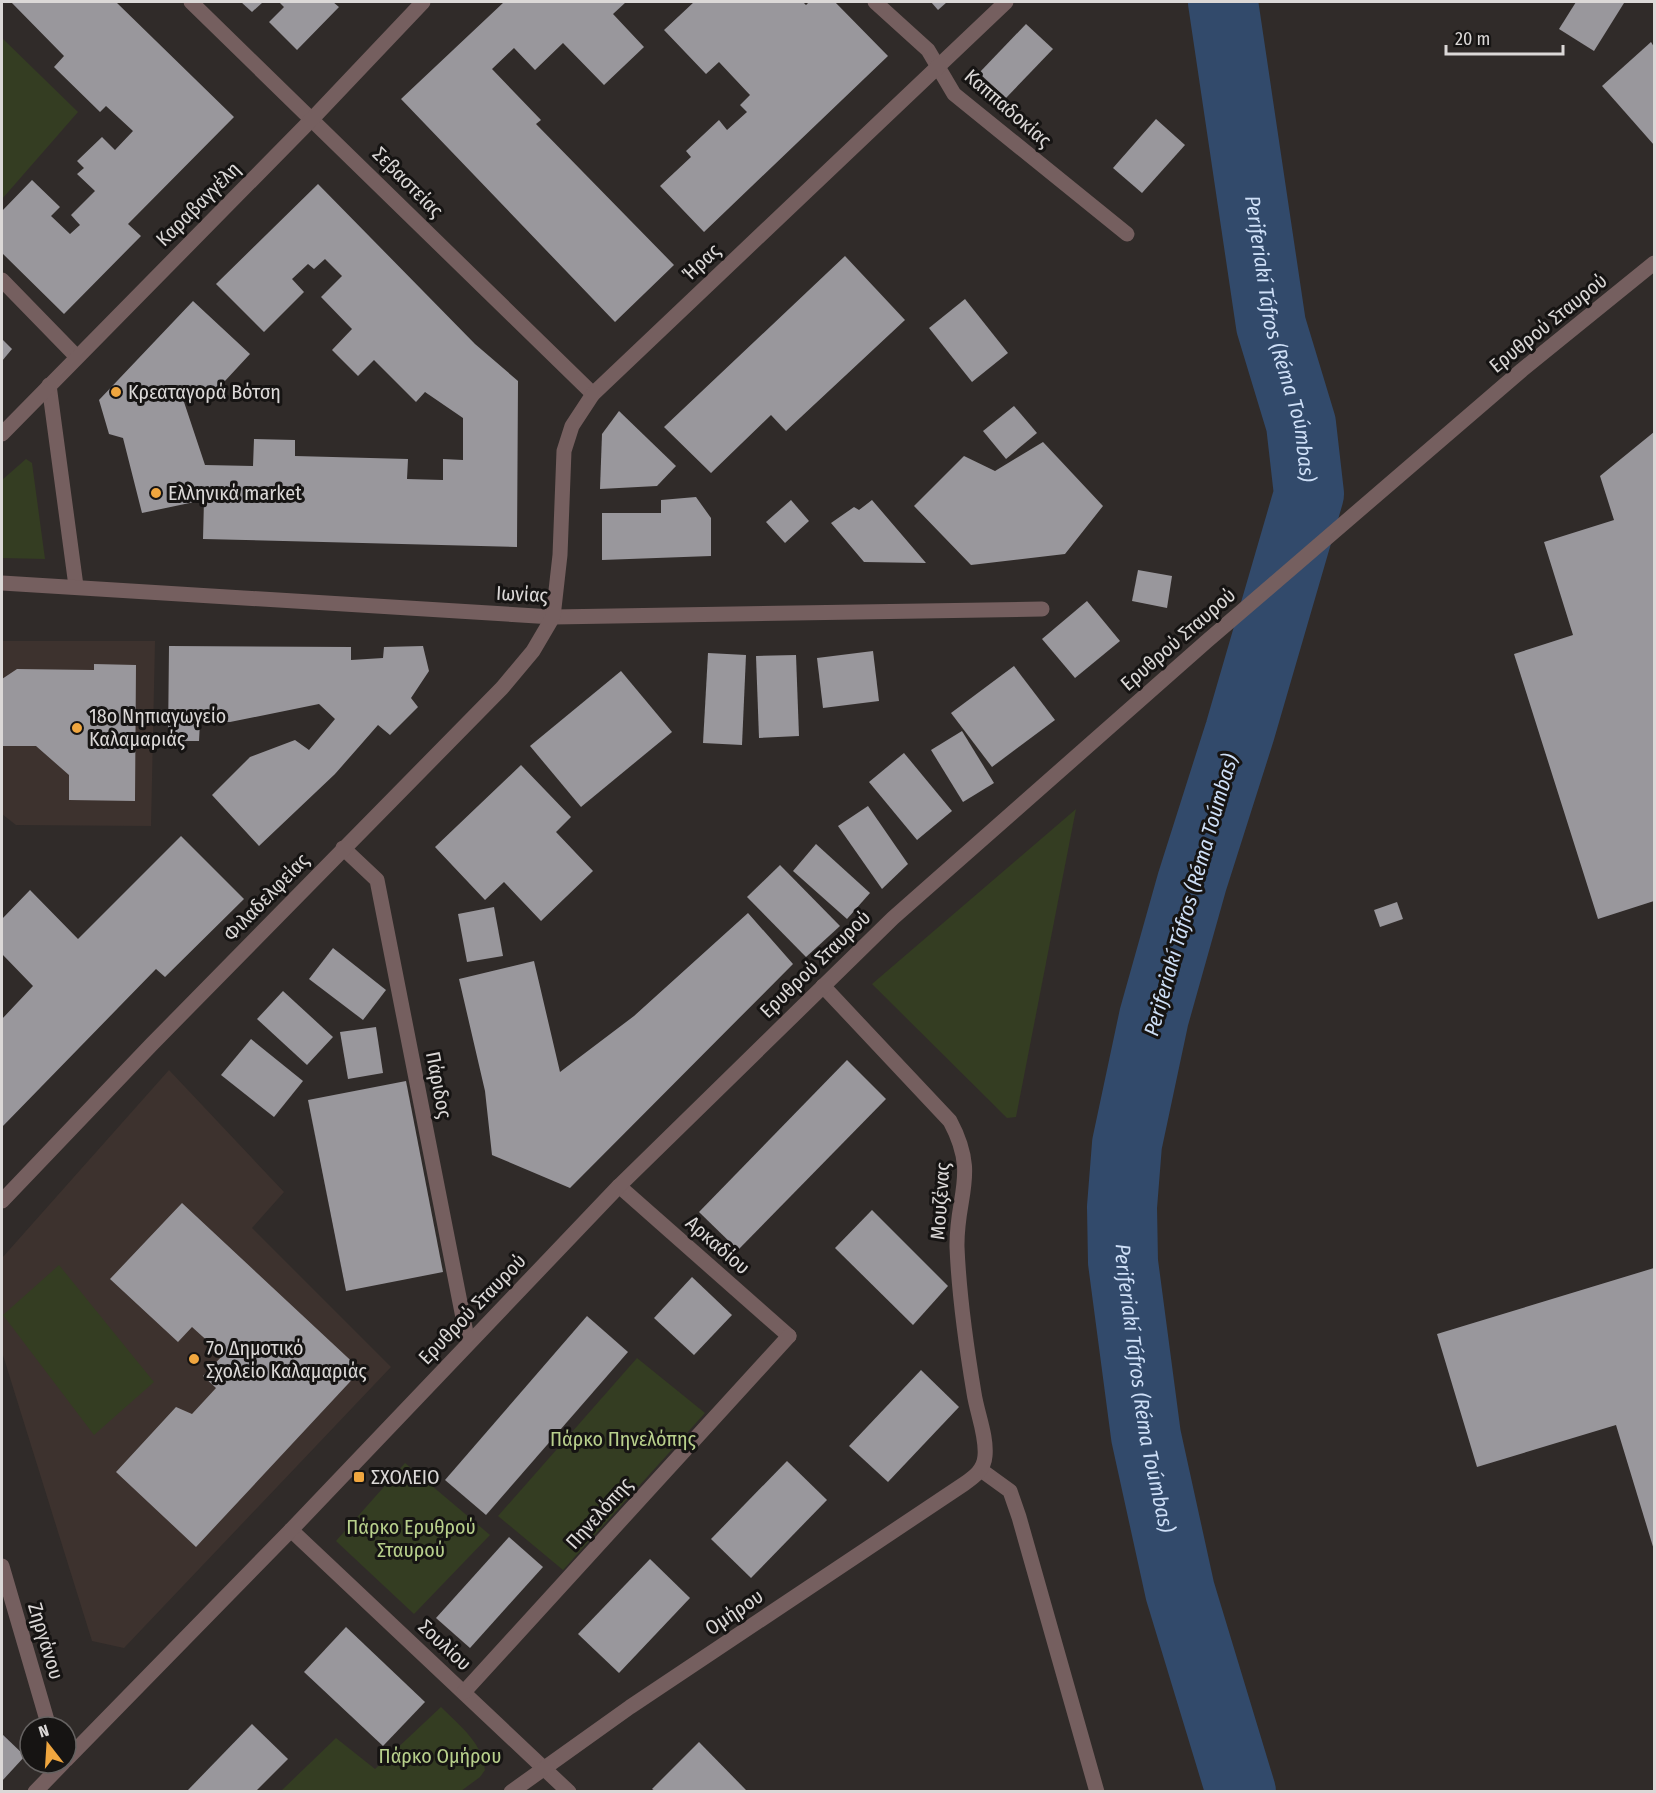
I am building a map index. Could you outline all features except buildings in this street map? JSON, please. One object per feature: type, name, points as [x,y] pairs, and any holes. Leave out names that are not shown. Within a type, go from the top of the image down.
[{"type":"street","name":"Σεβαστείας","points":[[191,2],[313,118],[593,394]]},
{"type":"street","name":"Καραβαγγέλη","points":[[2,434],[76,356],[313,118],[423,2]]},
{"type":"street","name":"Καππαδοκίας","points":[[875,2],[928,50],[937,69],[954,94],[1127,234]]},
{"type":"street","name":"Ήρας","points":[[553,618],[560,555],[564,451],[572,426],[593,394],[1006,2]]},
{"type":"street","name":"Ερυθρού Σταυρού","points":[[78,1747],[291,1530],[619,1186],[893,918],[1207,641],[1522,370],[1654,263]]},
{"type":"street","points":[[2,280],[76,356]]},
{"type":"street","points":[[49,385],[76,586]]},
{"type":"street","name":"Ιωνίας","points":[[2,583],[553,618],[1042,609]]},
{"type":"street","name":"Φιλαδελφείας","points":[[2,1201],[343,848],[502,688],[533,651],[553,618]]},
{"type":"street","name":"Πάριδος","points":[[343,848],[377,880],[468,1343]]},
{"type":"street","name":"Μουζένας","points":[[823,986],[950,1121],[958,1136],[966,1173],[957,1243],[959,1290],[974,1395],[986,1449],[981,1470]]},
{"type":"street","name":"Αρκαδίου","points":[[619,1186],[789,1336]]},
{"type":"street","name":"Πηνελόπης","points":[[464,1692],[789,1336]]},
{"type":"street","points":[[981,1470],[1010,1491],[1096,1791]]},
{"type":"street","name":"Ομήρου","points":[[511,1791],[630,1707],[964,1484],[981,1470]]},
{"type":"street","name":"Σουλίου","points":[[291,1530],[569,1791]]},
{"type":"street","name":"Ζηργάνου","points":[[2,1566],[45,1715]]},
{"type":"street","name":"Ερυθρού Σταυρού","points":[[35,1791],[50,1775]]},
{"type":"shaded area","name":"18ο Νηπιαγωγείο Καλαμαριάς","points":[[2,641],[155,641],[151,826],[16,825],[2,814]]},
{"type":"shaded area","name":"7o Δημοτικό Σχολείο Καλαμαριάς","points":[[169,1070],[284,1192],[252,1228],[391,1367],[124,1648],[92,1641],[2,1352],[2,1258]]},
{"type":"green space","points":[[2,38],[78,112],[2,199]]},
{"type":"green space","points":[[26,459],[32,463],[45,559],[2,558],[2,480]]},
{"type":"green space","points":[[1076,809],[1016,1117],[1007,1118],[872,984]]},
{"type":"green space","points":[[59,1265],[154,1382],[94,1435],[3,1315]]},
{"type":"green space","name":"Πάρκο Πηνελόπης","points":[[637,1358],[705,1413],[563,1570],[498,1516]]},
{"type":"green space","name":"Πάρκο Ερυθρού Σταυρού","points":[[405,1463],[490,1535],[414,1614],[336,1541]]},
{"type":"green space","name":"Πάρκο Ομήρου","points":[[441,1707],[469,1735],[483,1760],[485,1770],[480,1777],[461,1791],[281,1791],[336,1738],[375,1769]]},
{"type":"waterway","name":"Periferiakí Táfros (Réma Toúmbas)","points":[[1223,2],[1271,325],[1301,424],[1309,494],[1240,731],[1192,882],[1154,1017],[1127,1144],[1122,1207],[1123,1262],[1146,1436],[1180,1591],[1241,1792]]},
{"type":"place","name":"Κρεαταγορά Βότση","points":[[116,392]]},
{"type":"place","name":"Ελληνικά market","points":[[156,493]]},
{"type":"place","name":"18ο Νηπιαγωγείο Καλαμαριάς","points":[[77,728]]},
{"type":"place","name":"7o Δημοτικό Σχολείο Καλαμαριάς","points":[[194,1359]]},
{"type":"place","name":"ΣΧΟΛΕΙΟ","points":[[359,1477]]}]
